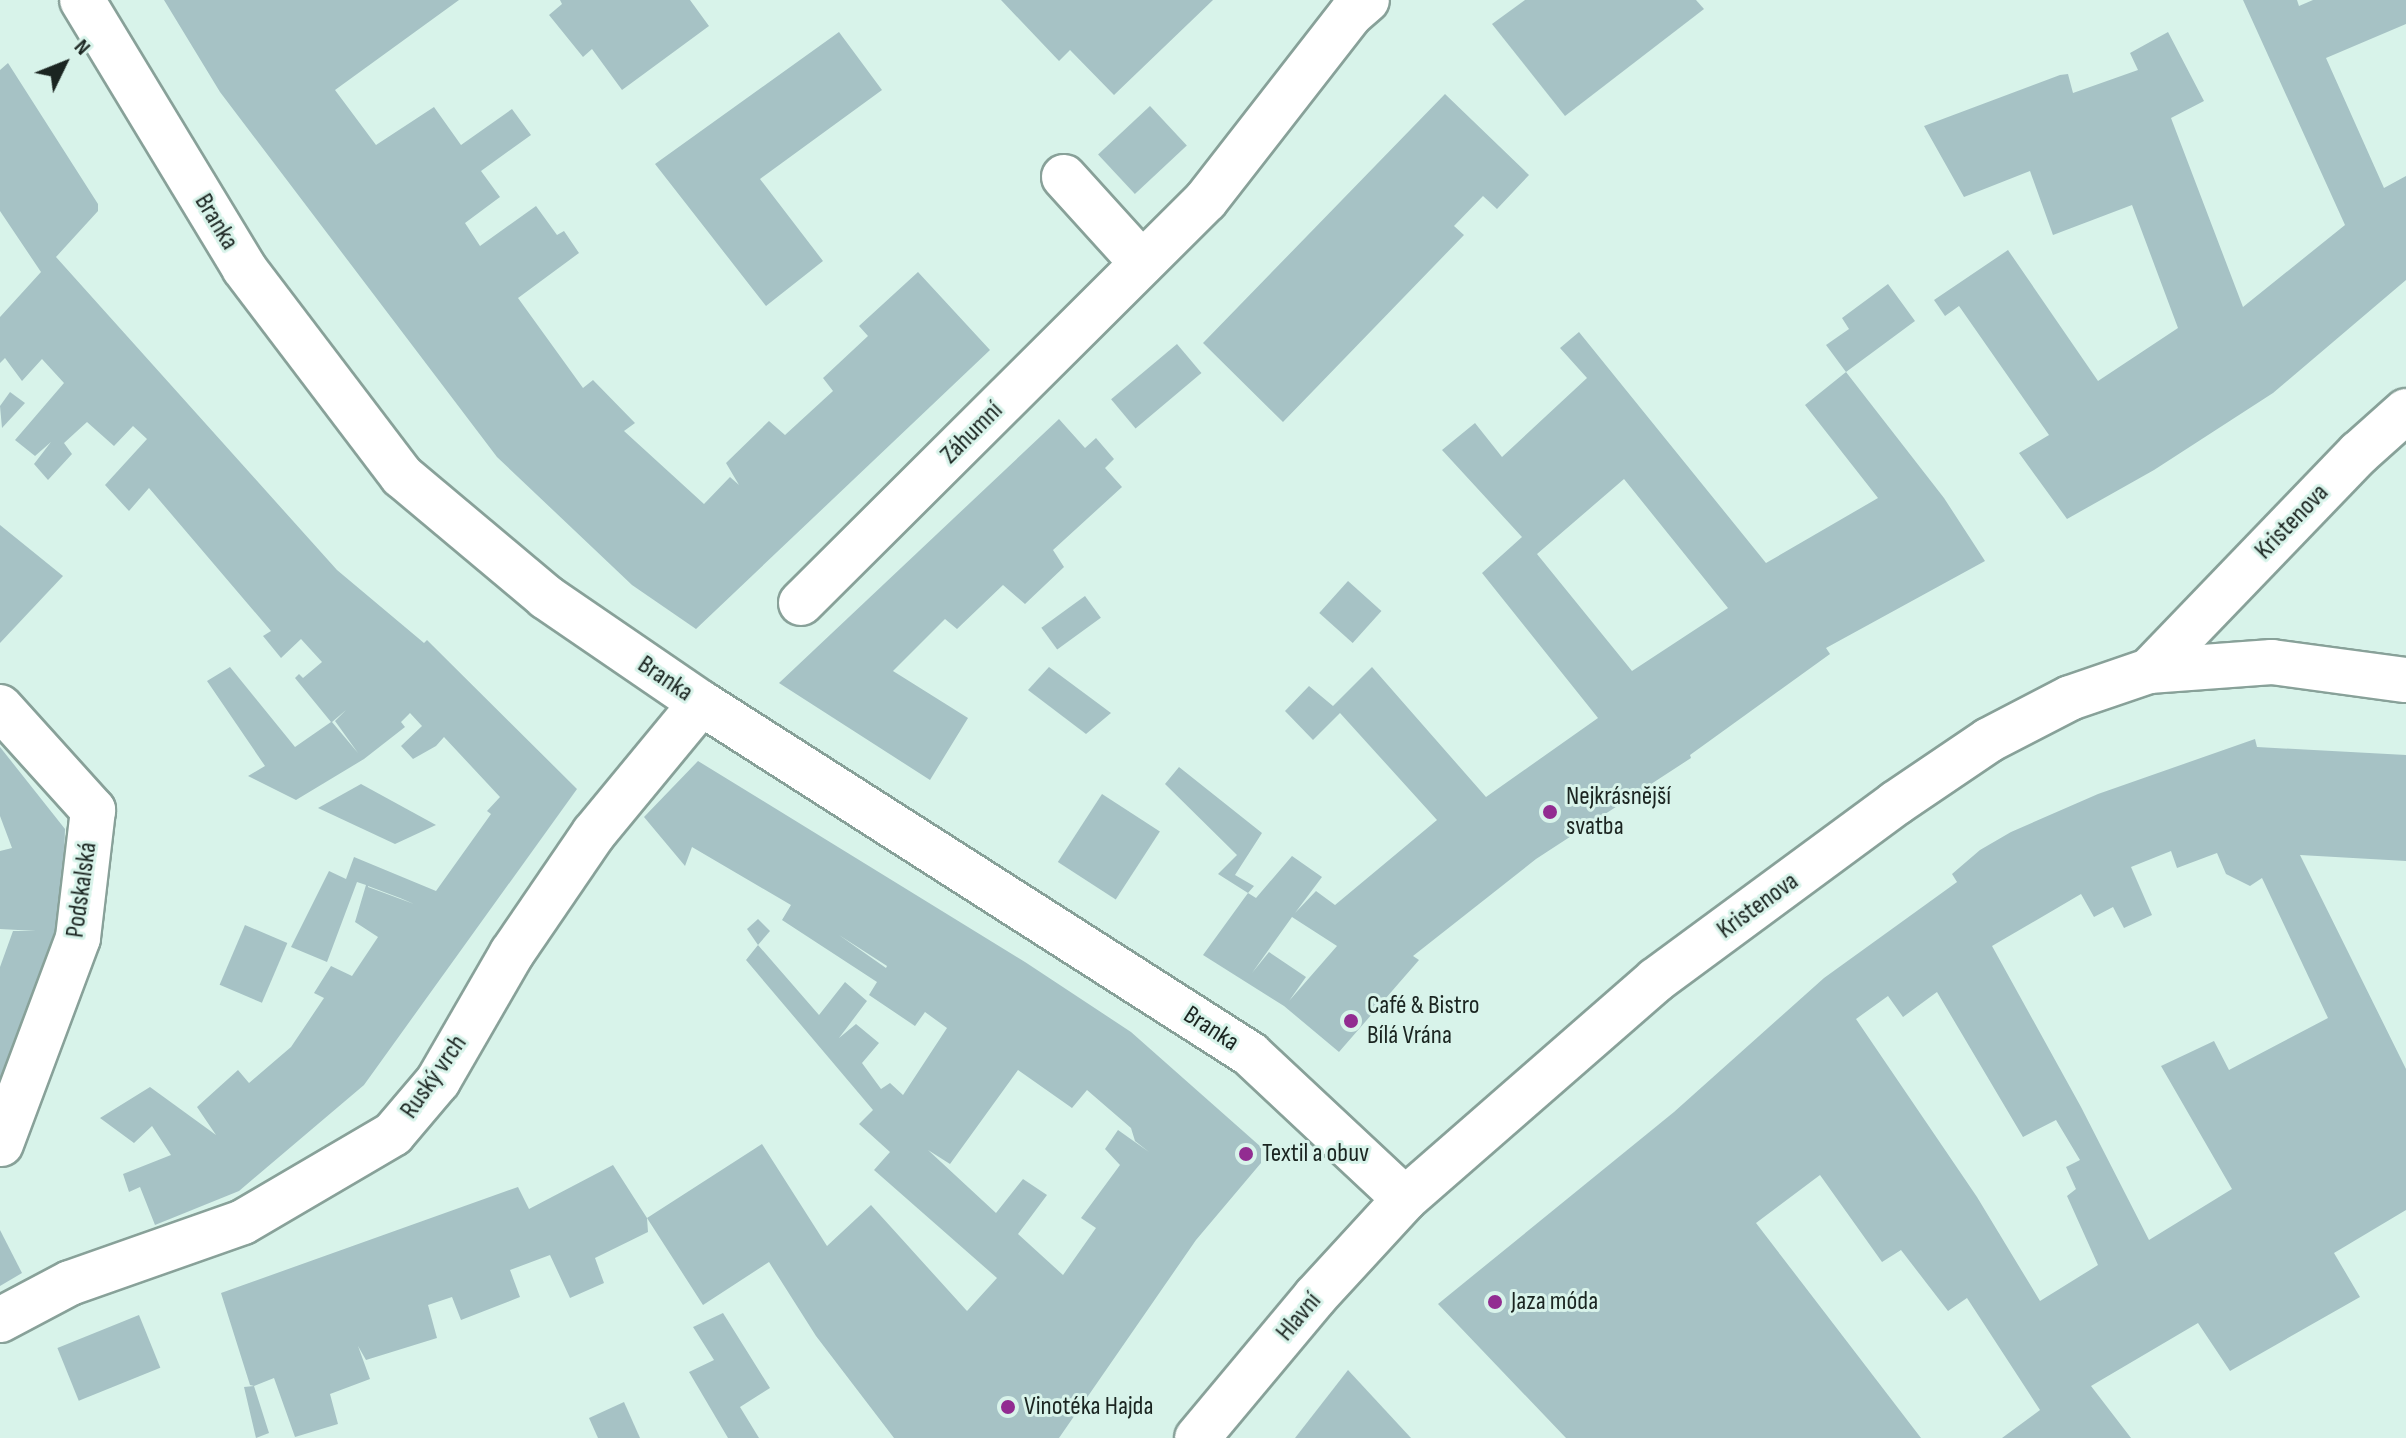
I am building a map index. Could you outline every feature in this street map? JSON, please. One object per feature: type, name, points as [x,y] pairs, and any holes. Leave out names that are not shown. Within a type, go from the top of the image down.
[{"type":"street","name":"Branka","points":[[82,0],[244,268],[402,476],[546,597],[701,703],[1250,1054],[1405,1199]]},
{"type":"street","name":"Záhumní","points":[[801,603],[1206,200],[1351,14],[1367,0]]},
{"type":"street","points":[[1064,177],[1142,263]]},
{"type":"street","name":"Kristenova","points":[[2149,671],[2359,453],[2406,411]]},
{"type":"street","name":"Kristenova","points":[[1405,1199],[1656,980],[1896,803],[1989,740],[2070,698],[2149,671],[2272,662],[2406,680]]},
{"type":"street","name":"Ruský vrch","points":[[0,1320],[70,1283],[243,1222],[393,1134],[438,1081],[512,953],[594,833],[701,703]]},
{"type":"street","name":"Podskalská","points":[[0,707],[93,810],[78,938],[1,1144]]},
{"type":"street","name":"Hlavní","points":[[1197,1438],[1315,1297],[1405,1199]]},
{"type":"building","points":[[164,0],[459,0],[335,90],[376,145],[434,107],[461,145],[512,109],[531,135],[481,171],[500,197],[465,223],[480,246],[536,206],[557,235],[564,231],[579,253],[518,298],[583,388],[593,380],[635,423],[624,431],[704,504],[730,477],[739,485],[726,463],[769,421],[785,435],[833,391],[823,378],[868,336],[859,326],[918,272],[990,350],[696,629],[632,585],[497,457],[220,92]]},
{"type":"building","points":[[560,0],[690,0],[709,26],[622,90],[592,49],[583,57],[549,15],[562,4]]},
{"type":"building","points":[[1001,0],[1213,0],[1114,95],[1070,50],[1059,61]]},
{"type":"building","points":[[1525,0],[1696,0],[1704,9],[1565,116],[1492,24]]},
{"type":"building","points":[[2243,0],[2297,0],[2299,6],[2313,0],[2406,0],[2406,24],[2326,58],[2384,188],[2406,176],[2406,280],[2273,393],[2154,470],[2067,519],[2019,453],[2049,435],[1959,306],[1945,316],[1934,300],[2008,250],[2098,381],[2178,328],[2132,205],[2053,235],[2030,171],[1964,197],[1924,126],[2060,75],[2068,74],[2073,93],[2138,70],[2130,53],[2168,32],[2204,101],[2171,118],[2243,307],[2345,225]]},
{"type":"building","points":[[839,32],[882,90],[760,179],[823,261],[766,306],[655,164]]},
{"type":"building","points":[[8,63],[98,204],[98,211],[56,257],[337,570],[424,643],[427,640],[577,789],[364,1085],[239,1191],[155,1225],[140,1187],[129,1192],[123,1174],[171,1155],[152,1126],[134,1143],[100,1118],[150,1087],[216,1135],[197,1107],[238,1070],[249,1083],[291,1047],[324,998],[314,993],[331,966],[352,976],[378,937],[355,922],[366,885],[357,882],[327,962],[291,947],[329,871],[346,879],[354,857],[436,891],[491,814],[487,811],[500,797],[444,737],[436,746],[413,759],[401,746],[422,726],[410,713],[401,722],[405,727],[364,759],[296,800],[248,776],[265,766],[207,681],[230,667],[295,747],[331,722],[295,678],[299,674],[303,678],[322,662],[301,639],[281,658],[263,636],[271,631],[149,488],[129,511],[105,485],[147,439],[133,426],[114,446],[87,422],[64,443],[72,454],[48,480],[34,464],[51,442],[35,456],[15,440],[64,383],[42,359],[22,381],[5,358],[0,363],[0,317],[41,272],[0,211],[0,70]],"holes":[[[346,710],[335,721],[358,753],[332,722]]]},
{"type":"building","points":[[1445,94],[1529,175],[1497,209],[1483,196],[1454,226],[1464,235],[1283,422],[1203,343]]},
{"type":"building","points":[[1150,106],[1187,145],[1135,194],[1098,154]]},
{"type":"building","points":[[1888,284],[1915,321],[1846,372],[1826,345],[1849,329],[1842,318]]},
{"type":"building","points":[[1579,332],[1766,563],[1878,498],[1805,405],[1846,372],[1944,498],[1985,561],[1826,648],[1830,654],[1690,755],[1691,758],[1536,859],[1413,956],[1419,960],[1339,1052],[1284,1006],[1203,955],[1248,893],[1256,898],[1292,856],[1322,877],[1295,913],[1316,891],[1335,905],[1437,820],[1340,713],[1313,740],[1285,711],[1309,686],[1333,706],[1372,667],[1486,797],[1598,718],[1482,573],[1522,537],[1442,450],[1475,423],[1502,457],[1587,378],[1560,348]],"holes":[[[1624,479],[1728,608],[1632,671],[1537,554]],[[1292,917],[1337,946],[1289,1001],[1306,977],[1269,952],[1252,973]]]},
{"type":"building","points":[[1177,344],[1201,373],[1136,428],[1111,399]]},
{"type":"building","points":[[10,392],[25,403],[2,428],[0,406]]},
{"type":"building","points":[[1059,419],[1085,448],[1096,438],[1114,459],[1105,468],[1122,487],[1053,550],[1064,567],[1025,604],[1003,585],[957,629],[945,619],[893,671],[968,718],[930,780],[779,683]]},
{"type":"building","points":[[0,525],[63,576],[0,643]]},
{"type":"building","points":[[1348,581],[1381,611],[1353,643],[1319,613]]},
{"type":"building","points":[[1085,596],[1101,618],[1057,650],[1041,628]]},
{"type":"building","points":[[1049,667],[1111,713],[1086,734],[1028,690]]},
{"type":"building","points":[[2255,739],[2257,747],[2406,755],[2406,861],[2300,855],[2406,1069],[2406,1210],[2334,1253],[2360,1297],[2230,1371],[2198,1323],[2091,1386],[2131,1438],[2002,1438],[2040,1410],[1967,1298],[1948,1311],[1901,1250],[1882,1262],[1820,1175],[1756,1223],[1921,1438],[1566,1438],[1438,1304],[1674,1112],[1824,978],[1957,882],[1952,874],[1980,850],[2011,832],[2098,794]],"holes":[[[2171,851],[2177,868],[2217,853],[2226,874],[2250,886],[2262,878],[2328,1018],[2229,1070],[2214,1041],[2161,1066],[2232,1189],[2149,1240],[2081,1107],[1992,946],[2081,894],[2094,917],[2113,907],[2124,928],[2152,915],[2131,867]],[[1937,992],[2023,1137],[2056,1120],[2080,1160],[2066,1167],[2076,1189],[2067,1196],[2098,1265],[2040,1301],[1977,1197],[1856,1019],[1888,996],[1903,1017]]]},
{"type":"building","points":[[0,747],[65,829],[62,930],[0,1101],[0,967],[13,931],[36,931],[0,929],[0,851],[12,848],[0,816]]},
{"type":"building","points":[[698,761],[1025,962],[1131,1032],[1261,1147],[1261,1163],[1196,1240],[1059,1438],[894,1438],[816,1336],[769,1262],[703,1305],[647,1218],[762,1144],[827,1246],[871,1205],[967,1311],[997,1278],[874,1170],[890,1152],[859,1124],[873,1110],[746,960],[758,945],[819,1015],[845,982],[867,1001],[839,1038],[856,1024],[879,1043],[862,1063],[881,1089],[890,1083],[903,1095],[947,1028],[925,1012],[915,1026],[869,995],[877,982],[782,920],[791,905],[692,847],[685,866],[644,817]],"holes":[[[839,935],[887,966],[886,968]],[[1018,1070],[1072,1108],[1087,1090],[1131,1128],[1135,1141],[1149,1152],[1118,1130],[1105,1149],[1120,1165],[1081,1218],[1096,1228],[1063,1275],[1018,1234],[1047,1195],[1023,1179],[996,1213],[928,1150],[950,1164]]]},
{"type":"building","points":[[1179,767],[1262,833],[1235,875],[1254,886],[1248,893],[1218,874],[1237,855],[1165,784]]},
{"type":"building","points":[[361,784],[436,825],[395,844],[318,808]]},
{"type":"building","points":[[1102,794],[1160,832],[1116,900],[1058,862]]},
{"type":"building","points":[[758,919],[770,931],[758,945],[747,929]]},
{"type":"building","points":[[245,925],[287,943],[262,1003],[220,985]]},
{"type":"building","points":[[613,1165],[647,1218],[648,1232],[595,1258],[604,1283],[570,1298],[550,1255],[510,1270],[520,1297],[461,1320],[452,1297],[428,1305],[437,1338],[366,1360],[358,1346],[370,1379],[330,1394],[338,1424],[295,1437],[274,1378],[250,1385],[221,1293],[518,1187],[529,1209]]},
{"type":"building","points":[[0,1230],[22,1273],[0,1286]]},
{"type":"building","points":[[723,1313],[770,1388],[740,1407],[759,1438],[728,1438],[689,1372],[714,1360],[693,1327]]},
{"type":"building","points":[[139,1315],[160,1368],[79,1401],[57,1348]]},
{"type":"building","points":[[1348,1370],[1411,1438],[1295,1438]]},
{"type":"building","points":[[254,1386],[269,1433],[256,1438],[244,1387]]},
{"type":"building","points":[[624,1402],[640,1438],[598,1438],[589,1418]]},
{"type":"place","name":"Nejkrásnější svatba","points":[[1550,812]]},
{"type":"place","name":"Café & Bistro Bílá Vrána","points":[[1351,1021]]},
{"type":"place","name":"Textil a obuv","points":[[1246,1154]]},
{"type":"place","name":"Jaza móda","points":[[1495,1302]]},
{"type":"place","name":"Vinotéka Hajda","points":[[1008,1407]]}]
